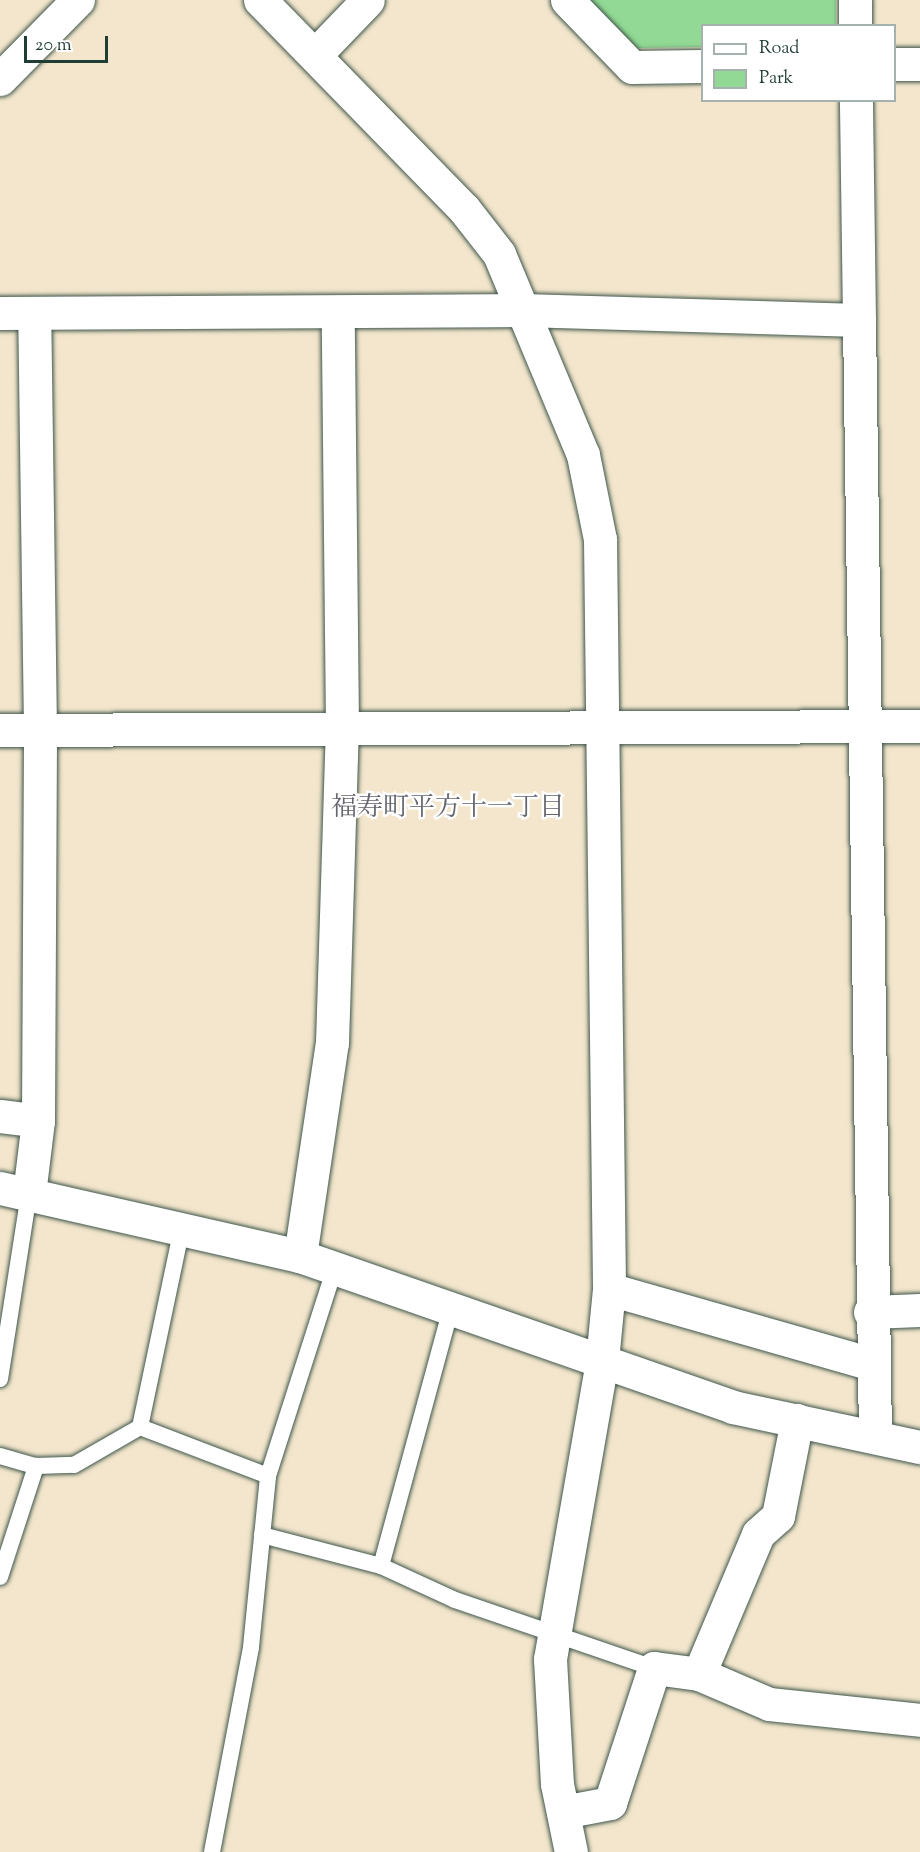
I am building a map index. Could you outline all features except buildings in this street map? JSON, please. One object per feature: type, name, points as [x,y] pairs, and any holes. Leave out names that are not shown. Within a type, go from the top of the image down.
[{"type":"street","points":[[0,79],[78,0]]},
{"type":"street","points":[[260,0],[464,209],[499,254],[583,455],[600,539],[609,1290],[602,1361],[550,1659],[563,1812],[571,1852]]},
{"type":"street","points":[[315,55],[368,0]]},
{"type":"street","points":[[567,0],[632,67],[701,66]]},
{"type":"street","points":[[855,0],[855,24]]},
{"type":"street","points":[[896,64],[920,64]]},
{"type":"street","points":[[856,102],[868,727],[870,1312],[875,1436]]},
{"type":"street","points":[[0,313],[338,314],[523,310],[859,320]]},
{"type":"street","points":[[33,314],[40,729],[38,1121],[15,1191],[182,1227],[300,1257],[335,1267],[734,1407],[875,1436],[920,1448]]},
{"type":"street","points":[[300,1257],[332,1043],[342,726],[338,314]]},
{"type":"street","points":[[0,730],[342,726],[602,729],[920,726]]},
{"type":"street","points":[[0,1116],[38,1121]]},
{"type":"street","points":[[609,1290],[872,1364]]},
{"type":"street","points":[[870,1312],[920,1310]]},
{"type":"street","points":[[699,1674],[758,1534],[778,1516],[797,1420]]},
{"type":"street","points":[[563,1812],[610,1803],[654,1668],[699,1674],[769,1704],[920,1720]]},
{"type":"lane","points":[[0,1379],[15,1191]]},
{"type":"lane","points":[[0,1456],[36,1466],[74,1465],[140,1427],[182,1227]]},
{"type":"lane","points":[[212,1852],[251,1647],[268,1476],[335,1267]]},
{"type":"lane","points":[[381,1566],[451,1308]]},
{"type":"lane","points":[[140,1427],[268,1476]]},
{"type":"lane","points":[[0,1578],[19,1530],[36,1466]]},
{"type":"lane","points":[[0,1534],[19,1530]]},
{"type":"lane","points":[[262,1535],[381,1566],[455,1600],[554,1631],[654,1668]]},
{"type":"green space","points":[[590,0],[836,0],[836,24],[701,24],[701,47],[637,48]]},
{"type":"district","name":"福寿町平方十一丁目","points":[[448,809]]}]
